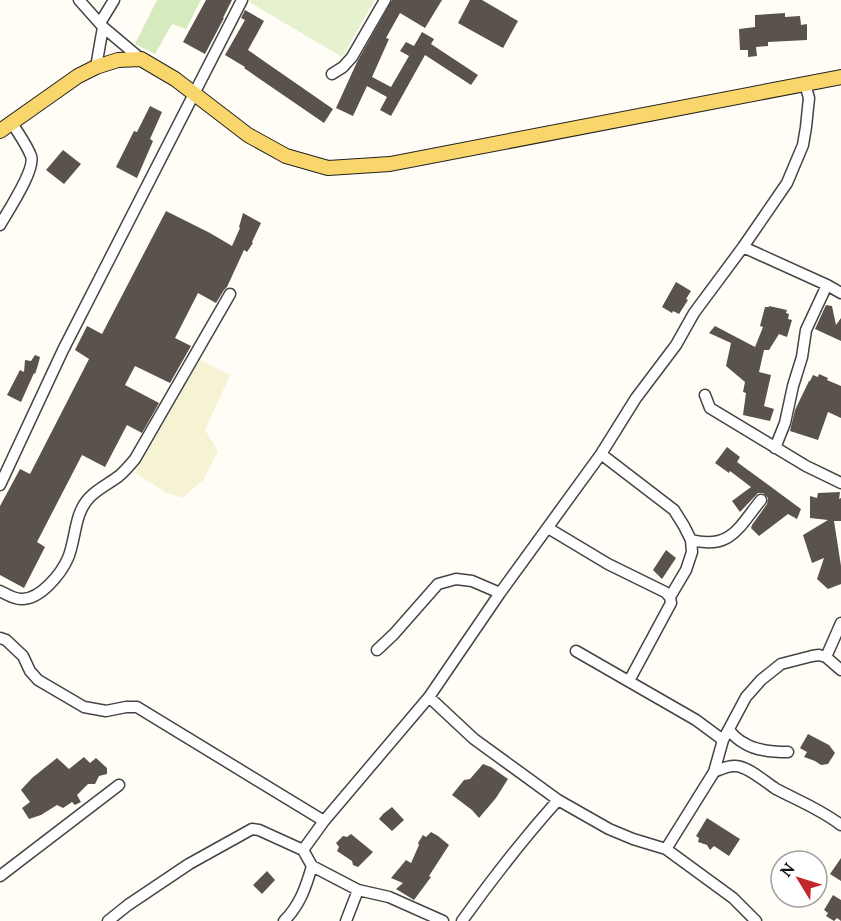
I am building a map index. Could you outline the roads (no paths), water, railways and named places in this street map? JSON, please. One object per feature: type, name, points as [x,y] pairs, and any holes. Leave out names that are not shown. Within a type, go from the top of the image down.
[{"type":"main road","points":[[0,131],[78,76],[118,60],[141,59],[194,92],[248,135],[268,147],[286,156],[328,168],[390,164],[841,77]]},
{"type":"street","points":[[79,0],[101,25],[141,59]]},
{"type":"street","points":[[96,67],[101,25],[114,0]]},
{"type":"street","points":[[0,485],[63,350],[242,0]]},
{"type":"street","points":[[332,74],[352,57],[385,0]]},
{"type":"street","points":[[303,850],[324,821],[429,698],[500,594],[601,454],[636,398],[676,345],[694,312],[787,183],[803,145],[809,111],[809,98],[805,84]]},
{"type":"street","points":[[0,225],[31,169],[32,158],[12,123]]},
{"type":"street","points":[[743,247],[841,293]]},
{"type":"street","points":[[775,448],[785,423],[802,357],[806,330],[827,285]]},
{"type":"street","points":[[0,591],[19,600],[43,590],[55,578],[68,559],[78,518],[89,498],[119,475],[135,459],[230,294]]},
{"type":"street","points":[[705,395],[710,408],[806,466],[841,483]]},
{"type":"street","points":[[601,454],[674,510],[691,540],[692,552],[686,570],[670,597]]},
{"type":"street","points":[[691,540],[725,540],[733,535],[761,500]]},
{"type":"street","points":[[548,528],[608,564],[665,592],[670,597],[671,603],[629,681]]},
{"type":"street","points":[[377,650],[438,584],[456,579],[472,581],[500,594]]},
{"type":"street","points":[[826,657],[841,623]]},
{"type":"street","points":[[0,638],[6,640],[23,656],[30,672],[39,680],[84,707],[106,711],[137,707],[324,821]]},
{"type":"street","points":[[576,651],[726,735],[758,749],[788,752]]},
{"type":"street","points":[[666,849],[714,771],[726,735],[746,697],[772,670],[781,664],[819,655],[826,657],[841,670]]},
{"type":"street","points":[[429,698],[474,739],[558,800],[609,829],[666,849],[733,898],[756,921]]},
{"type":"street","points":[[714,771],[734,765],[742,767],[841,825]]},
{"type":"street","points":[[0,876],[119,785]]},
{"type":"street","points":[[462,921],[495,875],[558,800]]},
{"type":"street","points":[[108,921],[189,864],[252,829],[303,850],[312,866],[358,890],[388,897],[443,921]]},
{"type":"street","points":[[284,921],[292,913],[306,889],[312,866]]},
{"type":"street","points":[[346,921],[358,890]]}]
